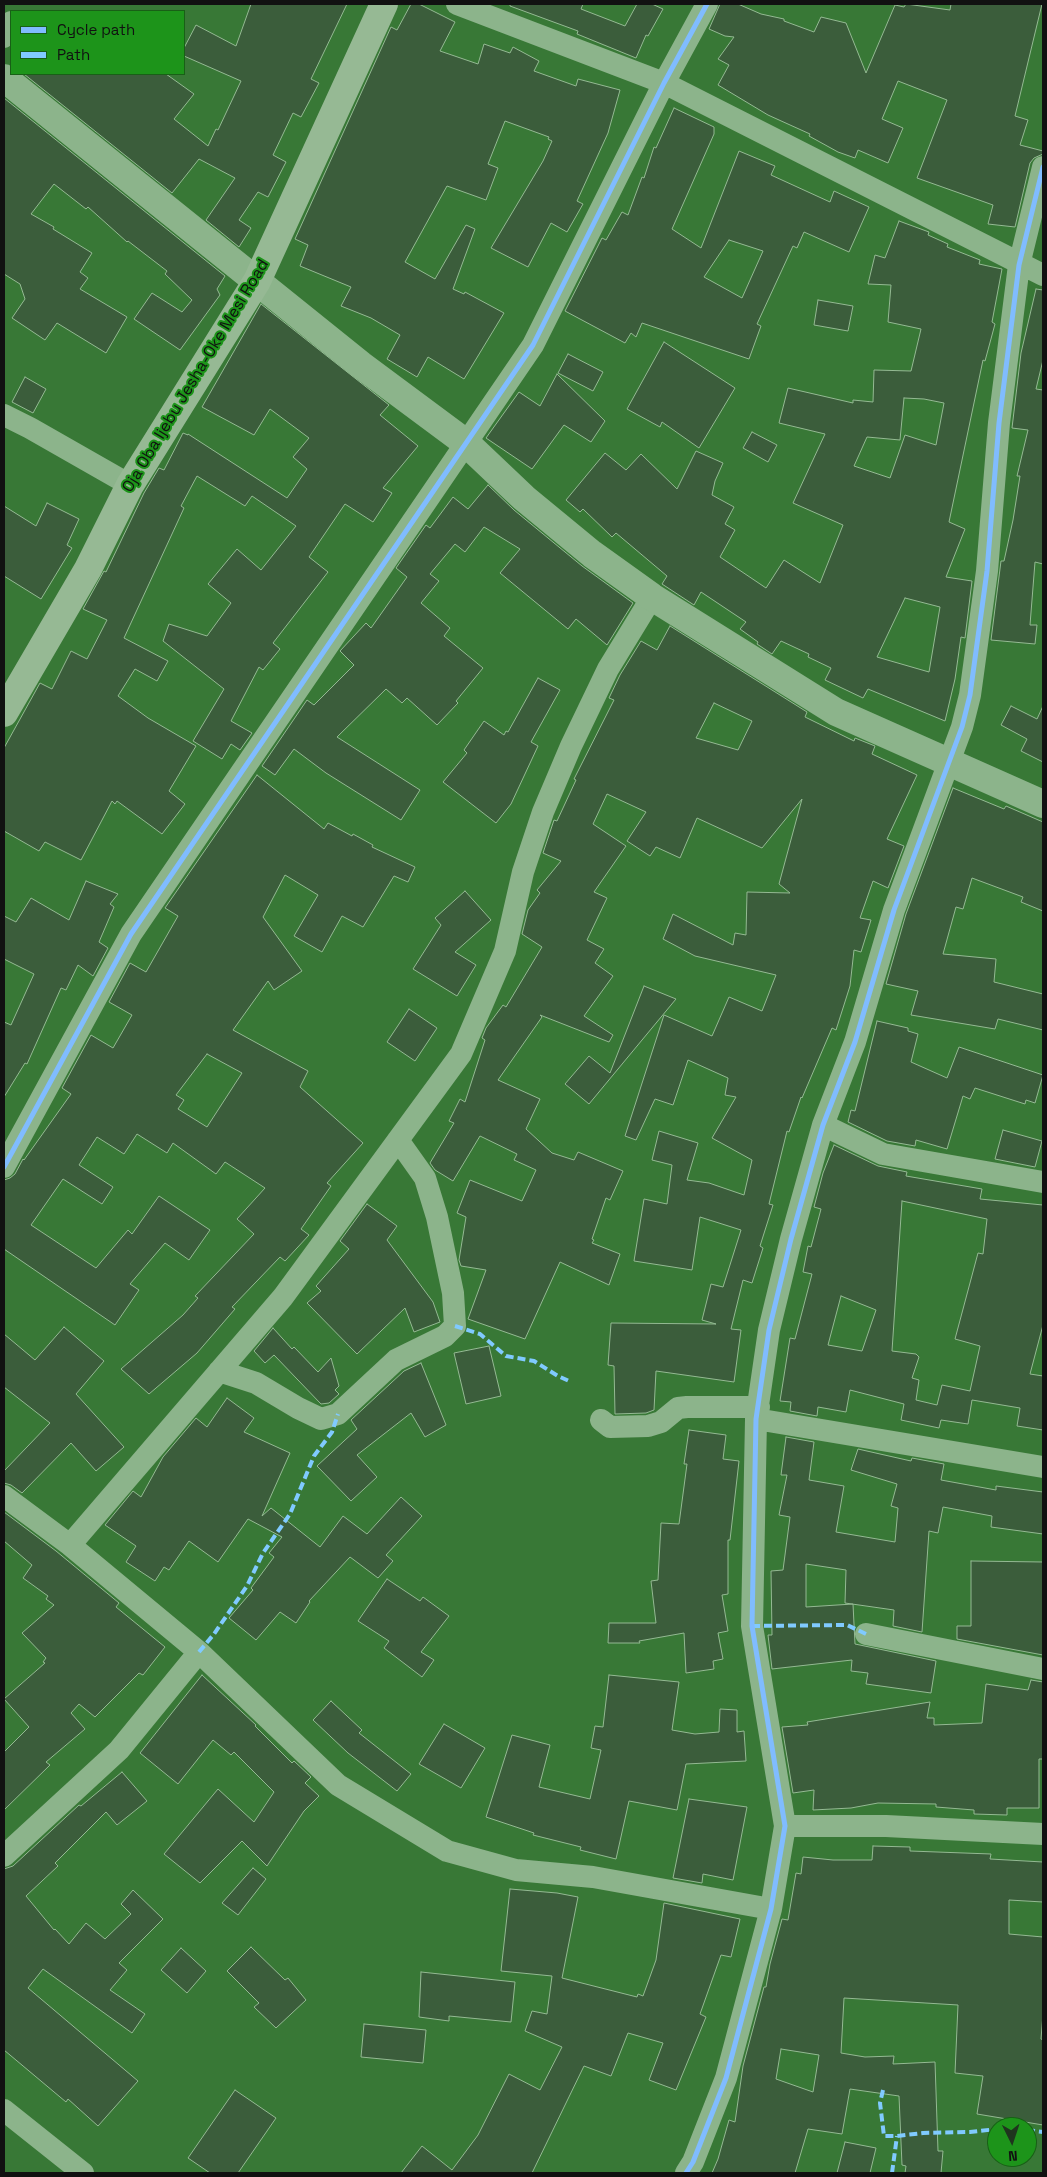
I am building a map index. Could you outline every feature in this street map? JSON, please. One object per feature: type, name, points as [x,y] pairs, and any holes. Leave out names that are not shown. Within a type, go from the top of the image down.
[{"type":"main road","name":"Oja Oba Ijebu Jesha-Oke Mesi Road","points":[[4,713],[88,569],[130,485],[257,281],[384,4]]},
{"type":"street","points":[[457,4],[664,83],[1019,265],[1043,275]]},
{"type":"street","points":[[4,1167],[131,934],[533,345],[664,83],[707,4]]},
{"type":"street","points":[[4,37],[10,24]]},
{"type":"street","points":[[4,78],[361,365],[466,443],[524,498],[585,548],[652,597],[836,712],[949,764],[1043,804]]},
{"type":"street","points":[[686,2173],[693,2162],[726,2078],[771,1908],[785,1826],[752,1626],[757,1413],[769,1330],[790,1239],[823,1125],[855,1042],[894,910],[962,727],[971,685],[987,572],[999,423],[1019,265],[1043,167]]},
{"type":"street","points":[[4,416],[30,428],[130,485]]},
{"type":"street","points":[[70,1545],[218,1371],[283,1298],[461,1054],[505,951],[523,872],[543,812],[570,746],[608,669],[652,597]]},
{"type":"street","points":[[823,1125],[883,1154],[1043,1182]]},
{"type":"street","points":[[218,1371],[256,1383],[298,1408],[321,1419],[338,1414],[396,1360],[445,1336],[455,1326],[453,1293],[437,1217],[425,1178],[398,1140]]},
{"type":"street","points":[[601,1420],[610,1426],[648,1426],[661,1422],[678,1408],[687,1407],[757,1413],[1043,1467]]},
{"type":"street","points":[[4,1496],[70,1545],[199,1652],[338,1785],[447,1851],[516,1870],[593,1876],[771,1908]]},
{"type":"street","points":[[866,1634],[1043,1669]]},
{"type":"street","points":[[4,1856],[119,1750],[199,1652]]},
{"type":"street","points":[[785,1826],[886,1826],[1043,1834]]},
{"type":"street","points":[[4,2110],[83,2173]]},
{"type":"building","points":[[251,4],[347,4],[311,79],[319,83],[301,117],[293,113],[273,155],[286,162],[268,197],[258,192],[239,220],[251,228],[239,247],[206,220],[235,178],[199,159],[172,193],[25,75],[167,75],[194,94],[174,119],[208,146],[216,129],[218,130],[241,81],[185,56],[185,46],[196,25],[236,46]]},
{"type":"building","points":[[411,4],[419,4],[455,22],[440,51],[478,64],[484,44],[510,53],[513,47],[539,61],[534,71],[576,86],[578,79],[620,90],[608,133],[577,201],[583,204],[567,232],[551,223],[528,267],[491,248],[543,161],[552,141],[548,139],[549,137],[505,121],[488,164],[498,168],[486,200],[447,186],[405,262],[435,279],[466,225],[475,229],[453,289],[464,294],[465,292],[504,313],[464,379],[428,357],[417,377],[387,359],[400,335],[371,318],[341,306],[351,287],[300,266],[308,245],[295,239],[391,27],[397,30]]},
{"type":"building","points":[[510,4],[583,4],[581,9],[625,26],[637,4],[652,4],[663,9],[648,36],[646,35],[636,58],[577,34],[578,31],[510,6]]},
{"type":"building","points":[[720,4],[738,4],[761,14],[784,19],[784,21],[814,32],[821,17],[846,23],[866,73],[895,5],[904,7],[906,4],[950,10],[951,4],[1042,4],[1015,116],[1028,120],[1020,145],[1043,151],[1043,154],[1034,158],[1030,163],[1015,227],[988,224],[993,205],[917,178],[947,100],[898,81],[882,119],[903,128],[888,163],[858,150],[855,158],[838,152],[809,136],[810,134],[768,115],[718,85],[729,65],[718,59],[734,37],[725,36],[709,29]]},
{"type":"building","points":[[4,98],[225,276],[217,289],[220,295],[180,350],[134,319],[152,293],[182,312],[192,300],[165,274],[167,271],[127,242],[88,207],[86,209],[54,184],[31,214],[92,253],[80,272],[88,278],[80,289],[127,317],[106,353],[57,323],[45,340],[12,318],[25,299],[20,284],[4,274]]},
{"type":"building","points":[[674,108],[714,127],[714,134],[672,229],[701,248],[739,151],[775,166],[771,175],[830,202],[834,191],[869,207],[849,252],[804,232],[797,248],[793,246],[757,324],[761,326],[749,359],[642,323],[636,337],[631,333],[625,343],[565,311],[602,238],[606,240],[622,212],[628,215],[642,177],[644,178],[654,147],[656,148]],"holes":[[[729,240],[763,251],[742,298],[704,277]]]},
{"type":"building","points":[[899,221],[929,232],[928,235],[948,244],[947,247],[980,260],[979,264],[1002,269],[992,322],[995,324],[985,361],[983,360],[949,522],[965,529],[946,577],[972,581],[965,638],[961,637],[955,679],[945,721],[868,689],[863,698],[825,680],[831,668],[808,657],[809,654],[781,641],[772,654],[740,629],[746,622],[701,592],[694,605],[662,584],[667,576],[616,533],[612,537],[583,509],[580,512],[566,500],[605,453],[626,470],[641,454],[677,489],[696,451],[723,463],[715,481],[712,495],[734,507],[725,524],[735,530],[720,557],[766,588],[784,560],[820,583],[843,525],[793,503],[825,434],[779,423],[788,388],[853,403],[853,400],[873,402],[874,370],[911,371],[921,329],[888,322],[891,285],[868,284],[875,255],[885,258]],"holes":[[[904,398],[944,403],[936,445],[905,435],[890,478],[854,466],[867,437],[900,440]],[[905,598],[940,607],[929,672],[877,657]]]},
{"type":"building","points":[[1036,289],[1043,290],[1043,360],[1036,389],[1043,390],[1043,564],[1035,562],[1030,625],[1037,625],[1035,644],[991,640],[1001,561],[1004,561],[1013,520],[1020,476],[1017,476],[1028,430],[1012,428],[1021,353]]},
{"type":"building","points":[[818,300],[853,306],[848,331],[814,325]]},
{"type":"building","points":[[261,304],[389,405],[380,415],[418,446],[383,488],[392,493],[373,522],[345,504],[309,557],[328,572],[273,643],[280,649],[263,670],[259,667],[231,721],[252,733],[240,750],[231,744],[222,759],[193,741],[224,689],[163,641],[169,624],[207,636],[231,603],[208,584],[237,549],[261,570],[296,526],[252,496],[245,506],[197,476],[181,506],[184,508],[124,638],[168,661],[157,681],[135,669],[118,696],[148,718],[196,746],[169,791],[185,804],[162,834],[117,801],[115,804],[112,801],[81,860],[45,842],[39,851],[4,831],[4,748],[40,683],[52,689],[71,651],[87,659],[107,620],[83,609],[104,571],[106,572],[144,493],[159,468],[164,470],[183,433],[188,434],[287,498],[307,469],[293,457],[309,438],[270,409],[254,435],[202,407]]},
{"type":"building","points":[[664,342],[735,388],[699,448],[662,422],[660,427],[627,409]]},
{"type":"building","points":[[568,354],[603,372],[593,391],[558,373]]},
{"type":"building","points":[[557,374],[605,421],[591,442],[564,425],[532,469],[486,438],[519,392],[540,406]]},
{"type":"building","points":[[25,377],[46,389],[33,413],[12,402]]},
{"type":"building","points":[[752,432],[777,445],[768,462],[743,448]]},
{"type":"building","points":[[488,485],[514,510],[582,566],[633,603],[607,645],[576,619],[568,629],[500,573],[520,549],[484,527],[465,552],[455,544],[430,574],[439,581],[421,603],[450,628],[444,636],[483,668],[456,701],[458,703],[437,725],[407,698],[402,703],[386,689],[337,737],[420,790],[401,820],[326,773],[294,749],[275,775],[262,766],[307,700],[314,705],[354,665],[340,651],[366,623],[371,628],[407,577],[396,568],[426,525],[430,528],[453,497],[468,509]]},
{"type":"building","points":[[47,503],[79,519],[67,545],[72,548],[41,599],[4,576],[4,506],[36,526]]},
{"type":"building","points":[[670,626],[807,712],[805,717],[854,741],[855,738],[875,746],[872,754],[917,775],[887,839],[904,846],[888,888],[873,881],[860,918],[871,920],[861,952],[854,950],[850,986],[836,1030],[832,1028],[801,1097],[789,1132],[787,1131],[769,1204],[773,1205],[760,1246],[763,1248],[752,1283],[743,1280],[731,1329],[741,1330],[734,1382],[656,1371],[654,1410],[646,1413],[615,1414],[614,1366],[608,1365],[611,1323],[716,1324],[702,1320],[711,1284],[723,1287],[741,1230],[700,1217],[692,1270],[634,1261],[644,1199],[667,1204],[672,1165],[652,1160],[659,1131],[698,1143],[687,1180],[709,1183],[744,1195],[752,1160],[712,1138],[736,1097],[725,1095],[728,1078],[688,1060],[673,1105],[655,1099],[636,1140],[625,1136],[664,1015],[712,1036],[729,997],[762,1011],[776,975],[695,956],[663,939],[673,914],[733,945],[735,933],[746,935],[747,892],[790,893],[779,884],[802,799],[762,848],[697,818],[680,858],[656,847],[650,856],[627,841],[646,812],[607,794],[593,824],[626,846],[594,892],[607,898],[587,940],[604,949],[595,963],[613,976],[584,1016],[613,1035],[609,1042],[540,1015],[542,1017],[498,1080],[540,1099],[526,1129],[552,1153],[574,1160],[578,1152],[623,1171],[610,1200],[606,1198],[592,1239],[594,1240],[592,1243],[620,1254],[609,1285],[560,1262],[525,1339],[468,1319],[486,1270],[461,1266],[459,1260],[466,1217],[457,1213],[470,1180],[522,1201],[536,1170],[514,1160],[517,1154],[480,1136],[453,1181],[435,1170],[430,1163],[454,1123],[449,1121],[460,1099],[465,1102],[485,1040],[482,1038],[486,1028],[503,1005],[506,1007],[542,947],[522,934],[528,910],[540,893],[537,890],[561,861],[543,853],[554,820],[557,821],[576,780],[574,779],[614,700],[609,698],[620,675],[641,641],[657,650]],"holes":[[[714,703],[752,721],[738,750],[696,738]]]},
{"type":"building","points":[[538,678],[560,690],[531,742],[538,746],[511,804],[496,823],[443,782],[467,753],[464,750],[484,721],[504,735],[506,731],[508,732]]},
{"type":"building","points":[[1011,706],[1037,719],[1043,706],[1043,762],[1021,751],[1027,739],[1001,725]]},
{"type":"building","points":[[257,775],[324,829],[328,823],[352,836],[353,834],[373,845],[372,847],[415,867],[408,882],[394,876],[363,927],[342,916],[322,952],[294,936],[318,895],[285,875],[263,917],[302,971],[274,990],[268,981],[233,1030],[308,1071],[300,1087],[363,1143],[327,1183],[331,1186],[301,1229],[309,1235],[285,1261],[280,1257],[232,1307],[235,1309],[197,1353],[149,1394],[121,1369],[183,1315],[198,1298],[195,1296],[254,1234],[237,1219],[265,1188],[225,1162],[216,1174],[173,1143],[167,1153],[137,1134],[124,1154],[97,1137],[79,1165],[113,1187],[102,1204],[63,1179],[31,1225],[96,1268],[128,1230],[132,1234],[159,1196],[210,1230],[189,1260],[165,1243],[130,1284],[139,1290],[115,1325],[4,1249],[4,1180],[15,1174],[23,1159],[71,1094],[62,1088],[91,1035],[113,1048],[132,1015],[109,1002],[130,963],[146,972],[178,916],[165,908]],"holes":[[[207,1054],[242,1073],[207,1127],[178,1109],[184,1100],[176,1095]]]},
{"type":"building","points":[[953,788],[1004,809],[1006,806],[1043,822],[1043,911],[1021,902],[1023,897],[972,878],[963,909],[956,907],[943,954],[996,959],[994,982],[1043,994],[1043,1030],[998,1019],[995,1029],[911,1015],[918,991],[886,984],[906,914]]},
{"type":"building","points":[[86,881],[118,894],[110,904],[114,907],[99,942],[108,948],[93,976],[78,965],[66,990],[61,988],[27,1064],[25,1063],[4,1097],[4,1022],[11,1025],[34,974],[4,959],[4,916],[16,922],[31,898],[69,920]]},
{"type":"building","points":[[465,891],[491,920],[455,952],[476,965],[457,996],[413,969],[441,925],[435,918]]},
{"type":"building","points":[[644,986],[676,999],[589,1104],[565,1084],[589,1056],[610,1073]]},
{"type":"building","points":[[409,1009],[437,1028],[415,1061],[387,1042]]},
{"type":"building","points":[[877,1021],[908,1028],[908,1031],[918,1034],[911,1062],[947,1078],[959,1047],[1043,1075],[1035,1103],[1026,1100],[1025,1104],[975,1088],[970,1099],[963,1096],[947,1149],[916,1140],[915,1146],[887,1141],[848,1122],[851,1110],[855,1111]]},
{"type":"building","points":[[1003,1130],[1042,1141],[1035,1167],[995,1159]]},
{"type":"building","points":[[834,1145],[878,1166],[907,1172],[906,1176],[982,1189],[980,1199],[1043,1205],[1043,1325],[1030,1374],[1043,1376],[1043,1430],[1017,1426],[1020,1408],[972,1400],[968,1424],[941,1420],[939,1428],[901,1420],[904,1404],[850,1390],[846,1412],[818,1407],[817,1416],[790,1411],[791,1402],[780,1401],[790,1338],[795,1339],[812,1274],[803,1272],[808,1246],[811,1247],[821,1209],[814,1207],[823,1173]],"holes":[[[902,1201],[987,1219],[983,1254],[978,1253],[955,1339],[980,1346],[970,1391],[942,1385],[937,1405],[916,1400],[919,1380],[912,1378],[919,1357],[916,1354],[892,1351]],[[841,1296],[876,1310],[862,1351],[828,1345]]]},
{"type":"building","points":[[367,1204],[397,1226],[387,1240],[433,1302],[440,1322],[414,1332],[405,1308],[357,1354],[307,1303],[321,1291],[316,1286],[349,1249],[340,1241]]},
{"type":"building","points":[[64,1327],[104,1361],[76,1394],[124,1447],[96,1471],[71,1443],[22,1493],[11,1485],[4,1483],[4,1471],[50,1423],[4,1387],[4,1334],[35,1360]]},
{"type":"building","points":[[273,1328],[292,1349],[294,1347],[318,1372],[331,1358],[339,1386],[335,1390],[339,1394],[329,1403],[321,1404],[274,1355],[265,1363],[254,1351]]},
{"type":"building","points":[[489,1346],[501,1396],[466,1404],[454,1353]]},
{"type":"building","points":[[421,1363],[446,1425],[425,1437],[411,1413],[357,1455],[377,1477],[351,1501],[317,1466],[357,1429],[351,1420],[404,1371]]},
{"type":"building","points":[[227,1398],[254,1418],[244,1432],[290,1453],[262,1516],[271,1508],[320,1547],[343,1516],[367,1534],[401,1497],[422,1516],[386,1555],[393,1561],[378,1578],[350,1557],[309,1601],[296,1623],[280,1612],[256,1640],[229,1618],[253,1590],[251,1588],[274,1557],[269,1553],[282,1537],[248,1519],[218,1562],[189,1541],[169,1570],[164,1567],[155,1581],[126,1562],[136,1546],[105,1525],[133,1491],[141,1497],[163,1457],[196,1418],[207,1427]]},
{"type":"building","points":[[689,1430],[726,1435],[723,1459],[739,1461],[730,1540],[728,1540],[728,1594],[722,1595],[728,1631],[718,1633],[723,1659],[713,1661],[714,1669],[686,1673],[684,1633],[639,1641],[640,1643],[608,1643],[609,1623],[656,1623],[651,1581],[658,1580],[661,1523],[679,1524],[687,1464],[684,1464]]},
{"type":"building","points":[[786,1437],[814,1442],[809,1480],[844,1486],[836,1532],[895,1542],[898,1508],[891,1506],[897,1484],[851,1470],[858,1449],[911,1461],[912,1458],[944,1464],[941,1480],[996,1490],[996,1486],[1043,1492],[1043,1534],[991,1527],[992,1516],[943,1507],[938,1533],[929,1531],[922,1632],[893,1626],[894,1610],[853,1604],[855,1644],[936,1661],[931,1693],[866,1684],[868,1673],[851,1671],[852,1660],[772,1669],[768,1635],[772,1635],[771,1571],[783,1570],[790,1517],[779,1515],[787,1475],[781,1475]],"holes":[[[806,1564],[846,1570],[845,1603],[852,1604],[806,1607]]]},
{"type":"building","points":[[4,1512],[56,1551],[119,1603],[116,1607],[165,1647],[143,1675],[139,1673],[95,1717],[79,1704],[71,1713],[85,1729],[46,1762],[50,1765],[4,1810],[4,1752],[29,1727],[4,1699],[45,1663],[43,1662],[46,1658],[22,1633],[54,1605],[46,1599],[48,1596],[23,1578],[32,1565],[4,1541]]},
{"type":"building","points":[[971,1561],[1043,1562],[1043,1655],[957,1639],[957,1626],[971,1626]]},
{"type":"building","points":[[387,1579],[420,1601],[423,1597],[449,1616],[421,1652],[434,1660],[422,1677],[384,1648],[389,1641],[358,1621]]},
{"type":"building","points":[[202,1675],[256,1725],[292,1763],[294,1761],[311,1777],[305,1783],[319,1796],[304,1811],[267,1866],[242,1841],[200,1883],[164,1854],[218,1789],[254,1822],[274,1792],[234,1752],[231,1755],[213,1740],[178,1784],[140,1753]]},
{"type":"building","points":[[609,1675],[679,1682],[672,1730],[695,1734],[719,1732],[720,1709],[737,1710],[737,1732],[744,1731],[746,1761],[686,1764],[677,1810],[629,1801],[616,1859],[580,1850],[581,1847],[533,1835],[534,1833],[486,1817],[512,1735],[550,1745],[539,1787],[590,1799],[601,1750],[591,1748],[595,1726],[603,1727]]},
{"type":"building","points":[[1031,1680],[1043,1682],[1043,1759],[1039,1759],[1039,1808],[1007,1808],[1007,1815],[974,1814],[974,1810],[936,1807],[936,1804],[878,1803],[851,1808],[813,1810],[814,1790],[793,1793],[782,1727],[808,1725],[807,1722],[930,1702],[927,1718],[934,1718],[934,1725],[982,1723],[986,1684],[1028,1690]]},
{"type":"building","points":[[331,1701],[362,1730],[359,1733],[411,1774],[397,1791],[348,1753],[313,1720]]},
{"type":"building","points":[[444,1724],[485,1748],[461,1788],[419,1764]]},
{"type":"building","points":[[122,1772],[147,1801],[117,1825],[106,1812],[55,1863],[58,1866],[26,1896],[54,1930],[69,1944],[86,1923],[105,1939],[131,1914],[121,1904],[133,1890],[163,1919],[119,1963],[127,1970],[110,1990],[145,2014],[132,2033],[43,1969],[28,1988],[138,2081],[98,2126],[68,2099],[66,2102],[4,2050],[4,1869],[13,1866],[79,1805],[81,1806]]},
{"type":"building","points":[[689,1799],[747,1807],[733,1880],[703,1874],[702,1883],[673,1878]]},
{"type":"building","points":[[873,1846],[910,1847],[910,1851],[991,1854],[990,1859],[1043,1862],[1043,1902],[1009,1900],[1009,1934],[1043,1937],[1043,2014],[1041,2039],[1043,2040],[1043,2125],[1037,2124],[1037,2117],[995,2117],[977,2114],[983,2076],[955,2073],[958,2005],[844,1998],[841,2053],[865,2057],[894,2056],[893,2064],[935,2062],[938,2151],[943,2151],[941,2173],[905,2173],[906,2166],[902,2165],[899,2096],[850,2089],[842,2134],[808,2129],[795,2173],[712,2173],[729,2120],[735,2122],[743,2066],[764,1987],[766,1987],[782,1919],[788,1920],[796,1873],[801,1874],[803,1857],[833,1860],[872,1860]],"holes":[[[781,2049],[819,2055],[813,2092],[776,2079]]]},
{"type":"building","points":[[253,1868],[266,1879],[238,1915],[222,1903]]},
{"type":"building","points":[[510,1889],[557,1893],[578,1897],[562,1978],[637,1997],[638,1994],[643,1996],[656,1960],[664,1903],[740,1919],[731,1957],[721,1955],[700,2014],[706,2017],[676,2090],[649,2080],[663,2043],[628,2033],[611,2076],[584,2066],[532,2173],[401,2173],[422,2146],[452,2170],[478,2135],[509,2074],[540,2090],[562,2047],[525,2031],[532,2011],[547,2014],[552,1976],[501,1971]]},
{"type":"building","points":[[251,1947],[285,1980],[288,1978],[306,2000],[276,2028],[254,2007],[259,2003],[227,1971]]},
{"type":"building","points":[[181,1948],[206,1971],[187,1993],[161,1970]]},
{"type":"building","points":[[421,1972],[515,1982],[511,2022],[449,2016],[449,2021],[419,2017]]},
{"type":"building","points":[[364,2024],[426,2030],[423,2063],[361,2057]]},
{"type":"building","points":[[235,2090],[276,2118],[238,2173],[210,2173],[188,2158]]},
{"type":"building","points":[[845,2142],[876,2148],[870,2173],[837,2173]]},
{"type":"marked path","points":[[455,1326],[480,1334],[506,1356],[534,1361],[569,1381]]},
{"type":"marked path","points":[[199,1652],[214,1634],[247,1586],[263,1553],[290,1514],[314,1456],[332,1432],[338,1414]]},
{"type":"marked path","points":[[752,1626],[847,1625],[866,1634]]},
{"type":"marked path","points":[[883,2090],[880,2103],[884,2136],[987,2130]]},
{"type":"marked path","points":[[1037,2131],[1043,2132]]},
{"type":"marked path","points":[[892,2173],[897,2136]]},
{"type":"cycle path","points":[[4,1167],[131,934],[533,345],[664,83],[707,4]]},
{"type":"cycle path","points":[[686,2173],[693,2162],[726,2078],[771,1909],[785,1826],[752,1626],[756,1419],[769,1330],[791,1239],[823,1125],[855,1042],[894,910],[962,727],[970,695],[987,571],[999,423],[1019,265],[1043,167]]}]
